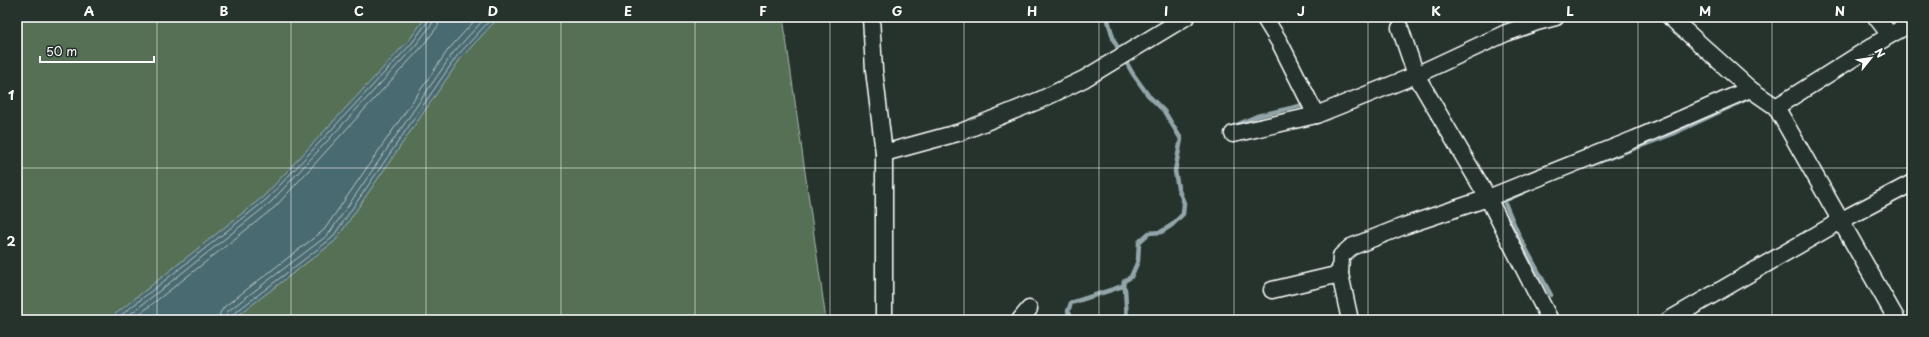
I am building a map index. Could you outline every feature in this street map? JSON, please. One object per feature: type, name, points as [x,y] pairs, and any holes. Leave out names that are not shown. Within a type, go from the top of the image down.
[{"type":"street","points":[[871,17],[874,70],[884,152],[884,320]]},
{"type":"street","points":[[884,152],[961,132],[1040,100],[1084,80],[1186,17]]},
{"type":"street","points":[[1264,17],[1280,43],[1316,115]]},
{"type":"street","points":[[1233,134],[1316,115],[1416,75],[1506,33],[1556,17]]},
{"type":"street","points":[[1670,17],[1750,89],[1776,107],[1842,220],[1897,320]]},
{"type":"street","points":[[1876,17],[1890,35]]},
{"type":"street","points":[[1776,107],[1890,35],[1912,23]]},
{"type":"street","points":[[1400,28],[1416,75],[1488,198],[1550,320]]},
{"type":"street","points":[[1350,320],[1340,274],[1341,256],[1351,247],[1404,226],[1488,198],[1642,136],[1750,89]]},
{"type":"street","points":[[1669,320],[1842,220],[1912,183]]},
{"type":"street","points":[[1272,290],[1340,274]]},
{"type":"green space","points":[[17,17],[426,17],[409,40],[264,196],[108,320],[17,320]]},
{"type":"green space","points":[[499,17],[783,17],[826,320],[232,320],[335,241],[461,58]]},
{"type":"water","points":[[426,17],[499,17],[461,58],[335,241],[232,320],[108,320],[264,196],[409,40]]},
{"type":"waterway","points":[[1107,17],[1114,41],[1133,74],[1148,95],[1164,111],[1181,139],[1175,171],[1178,188],[1184,203],[1183,214],[1172,225],[1161,232],[1149,233],[1139,242],[1138,261],[1131,277],[1124,281],[1123,286],[1125,289],[1127,320]]},
{"type":"waterway","points":[[1591,165],[1670,135],[1749,98]]},
{"type":"waterway","points":[[1230,128],[1257,116],[1304,105]]},
{"type":"waterway","points":[[1528,190],[1504,201],[1519,236],[1551,295]]},
{"type":"waterway","points":[[1066,320],[1070,315],[1068,311],[1071,303],[1123,286]]}]
